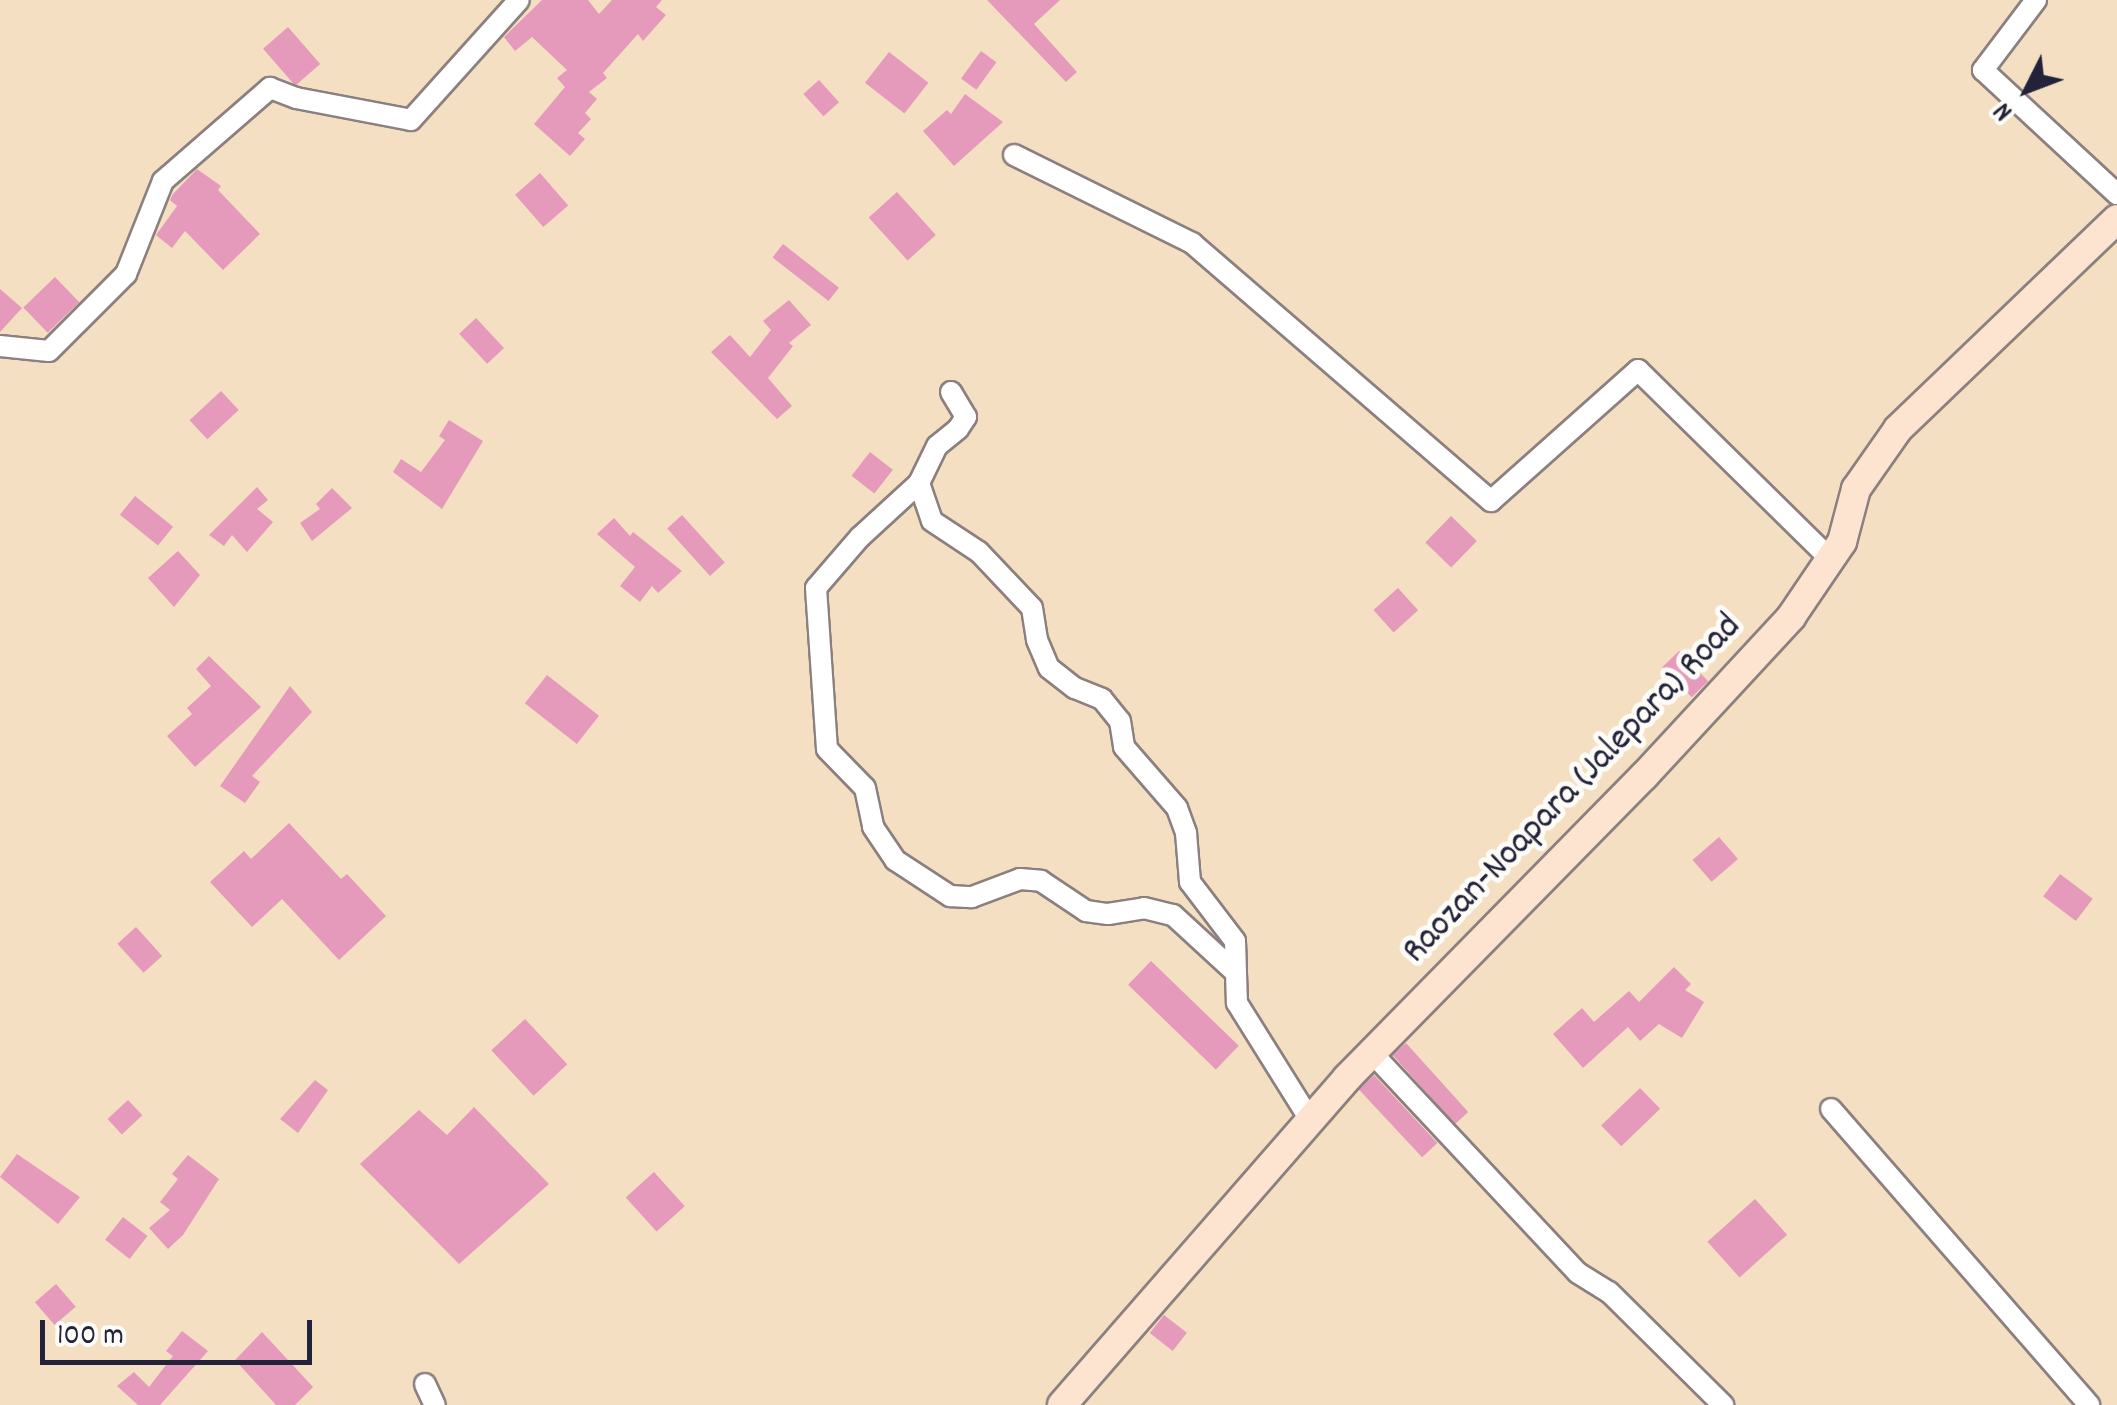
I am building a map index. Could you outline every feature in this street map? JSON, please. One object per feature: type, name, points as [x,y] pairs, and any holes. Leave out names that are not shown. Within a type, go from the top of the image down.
[{"type":"main road","name":"Raozan-Noapara (Jalepara) Road","points":[[1062,1405],[1372,1053],[1792,617],[1842,542],[1856,489],[1898,429],[2117,219]]},
{"type":"street","points":[[0,346],[49,352],[126,274],[164,181],[270,88],[296,98],[411,120],[518,0]]},
{"type":"street","points":[[2036,0],[1983,70],[2117,194]]},
{"type":"street","points":[[1014,155],[1192,242],[1492,501],[1638,370],[1830,559]]},
{"type":"street","points":[[951,392],[966,418],[937,446],[920,483],[860,537],[816,588],[827,748],[865,788],[874,827],[895,860],[950,896],[972,897],[1020,879],[1041,881],[1086,911],[1108,914],[1144,908],[1173,915],[1234,971]]},
{"type":"street","points":[[920,483],[932,520],[979,552],[1032,608],[1037,640],[1049,668],[1075,688],[1102,699],[1120,721],[1124,747],[1177,808],[1186,833],[1190,882],[1235,941],[1237,1004],[1310,1120]]},
{"type":"street","points":[[1372,1053],[1578,1272],[1609,1292],[1722,1405]]},
{"type":"street","points":[[1831,1110],[2089,1405]]},
{"type":"street","points":[[424,1384],[435,1405]]},
{"type":"building","points":[[542,0],[588,0],[599,14],[612,0],[662,0],[656,7],[666,15],[643,41],[638,34],[603,73],[607,78],[589,92],[597,99],[585,113],[591,119],[578,133],[585,139],[570,156],[534,124],[565,87],[557,78],[567,70],[532,37],[515,51],[504,37]]},
{"type":"building","points":[[987,0],[1060,0],[1034,24],[1077,72],[1066,82]]},
{"type":"building","points":[[288,27],[320,64],[295,86],[263,49]]},
{"type":"building","points":[[981,51],[996,62],[976,90],[961,79]]},
{"type":"building","points":[[889,52],[928,83],[904,114],[865,83]]},
{"type":"building","points":[[819,80],[839,102],[823,116],[803,94]]},
{"type":"building","points":[[965,94],[1003,122],[954,166],[923,131],[947,110],[951,114]]},
{"type":"building","points":[[197,169],[221,186],[218,190],[260,234],[223,270],[185,231],[172,248],[156,235],[177,206],[170,200],[173,194]]},
{"type":"building","points":[[540,173],[568,205],[543,227],[515,195]]},
{"type":"building","points":[[897,192],[936,235],[908,261],[869,217]]},
{"type":"building","points":[[783,244],[839,288],[828,301],[773,257]]},
{"type":"building","points":[[55,277],[79,302],[48,333],[23,308]]},
{"type":"building","points":[[0,289],[22,308],[0,332]]},
{"type":"building","points":[[789,300],[811,325],[789,343],[793,346],[768,378],[792,406],[777,419],[711,352],[730,335],[750,357],[771,330],[763,321]]},
{"type":"building","points":[[476,318],[504,348],[487,364],[459,334]]},
{"type":"building","points":[[221,391],[239,410],[207,439],[190,420]]},
{"type":"building","points":[[449,420],[483,441],[442,509],[393,472],[401,459],[421,472],[445,440],[439,436]]},
{"type":"building","points":[[870,452],[893,470],[874,493],[852,476]]},
{"type":"building","points":[[257,487],[268,500],[257,509],[273,522],[247,552],[232,535],[224,546],[209,535]]},
{"type":"building","points":[[332,488],[352,508],[312,541],[300,523],[320,509],[316,504]]},
{"type":"building","points":[[135,496],[173,527],[158,545],[120,515]]},
{"type":"building","points":[[682,515],[725,563],[710,576],[667,528]]},
{"type":"building","points":[[1451,516],[1477,541],[1451,568],[1425,543]]},
{"type":"building","points":[[614,518],[630,536],[633,532],[682,571],[658,593],[652,586],[640,602],[620,586],[635,567],[597,534]]},
{"type":"building","points":[[178,551],[200,575],[174,607],[148,578]]},
{"type":"building","points":[[1398,588],[1418,610],[1394,632],[1373,610]]},
{"type":"building","points":[[1679,651],[1708,681],[1692,697],[1662,667]]},
{"type":"building","points":[[209,656],[261,707],[195,767],[167,736],[192,714],[187,708],[211,686],[196,669]]},
{"type":"building","points":[[547,675],[599,716],[577,744],[525,703]]},
{"type":"building","points":[[290,686],[312,712],[252,776],[260,782],[245,803],[220,786]]},
{"type":"building","points":[[289,823],[341,879],[347,874],[386,916],[339,960],[282,899],[252,927],[210,882],[244,851],[251,859]]},
{"type":"building","points":[[1719,837],[1738,859],[1712,882],[1693,860]]},
{"type":"building","points":[[2060,874],[2093,899],[2076,921],[2043,896]]},
{"type":"building","points":[[136,927],[162,956],[144,973],[117,944]]},
{"type":"building","points":[[1151,961],[1239,1046],[1216,1069],[1128,985]]},
{"type":"building","points":[[1674,967],[1691,984],[1685,990],[1704,1002],[1682,1038],[1659,1024],[1640,1041],[1628,1027],[1583,1068],[1553,1034],[1582,1008],[1594,1022],[1629,991],[1639,1002]]},
{"type":"building","points":[[525,1019],[567,1064],[534,1096],[491,1050]]},
{"type":"building","points":[[1406,1043],[1468,1112],[1455,1124],[1393,1055]]},
{"type":"building","points":[[1374,1075],[1437,1143],[1422,1157],[1359,1089]]},
{"type":"building","points":[[315,1080],[328,1090],[298,1133],[280,1119]]},
{"type":"building","points":[[1640,1088],[1660,1109],[1621,1146],[1601,1126]]},
{"type":"building","points":[[128,1100],[142,1115],[122,1134],[108,1119]]},
{"type":"building","points":[[474,1107],[549,1184],[459,1264],[360,1164],[419,1110],[447,1135]]},
{"type":"building","points":[[17,1154],[80,1197],[58,1224],[0,1177]]},
{"type":"building","points":[[188,1155],[219,1179],[183,1235],[168,1249],[149,1228],[170,1210],[160,1202],[178,1179],[172,1174]]},
{"type":"building","points":[[654,1172],[685,1206],[657,1232],[626,1197]]},
{"type":"building","points":[[1755,1199],[1787,1235],[1740,1277],[1707,1242]]},
{"type":"building","points":[[123,1217],[147,1236],[130,1259],[105,1240]]},
{"type":"building","points":[[56,1284],[76,1307],[55,1325],[35,1302]]},
{"type":"building","points":[[1164,1315],[1187,1333],[1173,1351],[1150,1333]]},
{"type":"building","points":[[182,1331],[208,1351],[160,1405],[138,1405],[117,1386],[134,1372],[149,1387],[173,1356],[166,1351]]},
{"type":"building","points":[[262,1332],[313,1387],[295,1405],[276,1405],[235,1360]]}]
